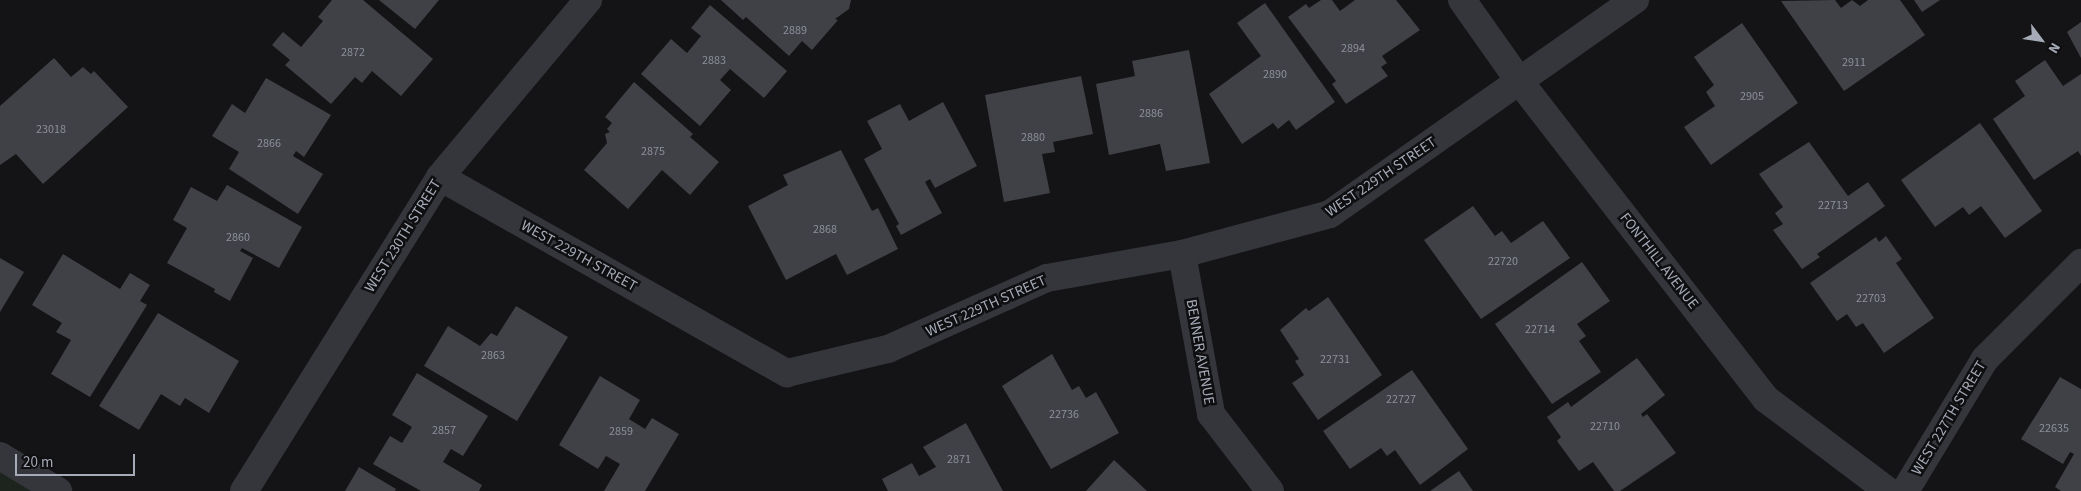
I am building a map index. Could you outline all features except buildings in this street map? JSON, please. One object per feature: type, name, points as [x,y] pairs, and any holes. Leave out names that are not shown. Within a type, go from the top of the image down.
[{"type":"street","name":"WEST 230TH STREET","points":[[244,491],[440,177],[588,0]]},
{"type":"street","name":"FONTHILL AVENUE","points":[[1462,0],[1520,82],[1766,399],[1888,491]]},
{"type":"street","name":"WEST 229TH STREET","points":[[440,177],[787,373],[888,349],[1047,278],[1182,254],[1330,214],[1635,0]]},
{"type":"street","name":"BENNER AVENUE","points":[[1182,254],[1211,414],[1270,491]]},
{"type":"street","name":"WEST 227TH STREET","points":[[1905,491],[1985,359],[2081,263]]},
{"type":"street","points":[[0,456],[58,491]]},
{"type":"shaded area","points":[[0,460],[51,491],[0,491]]}]
